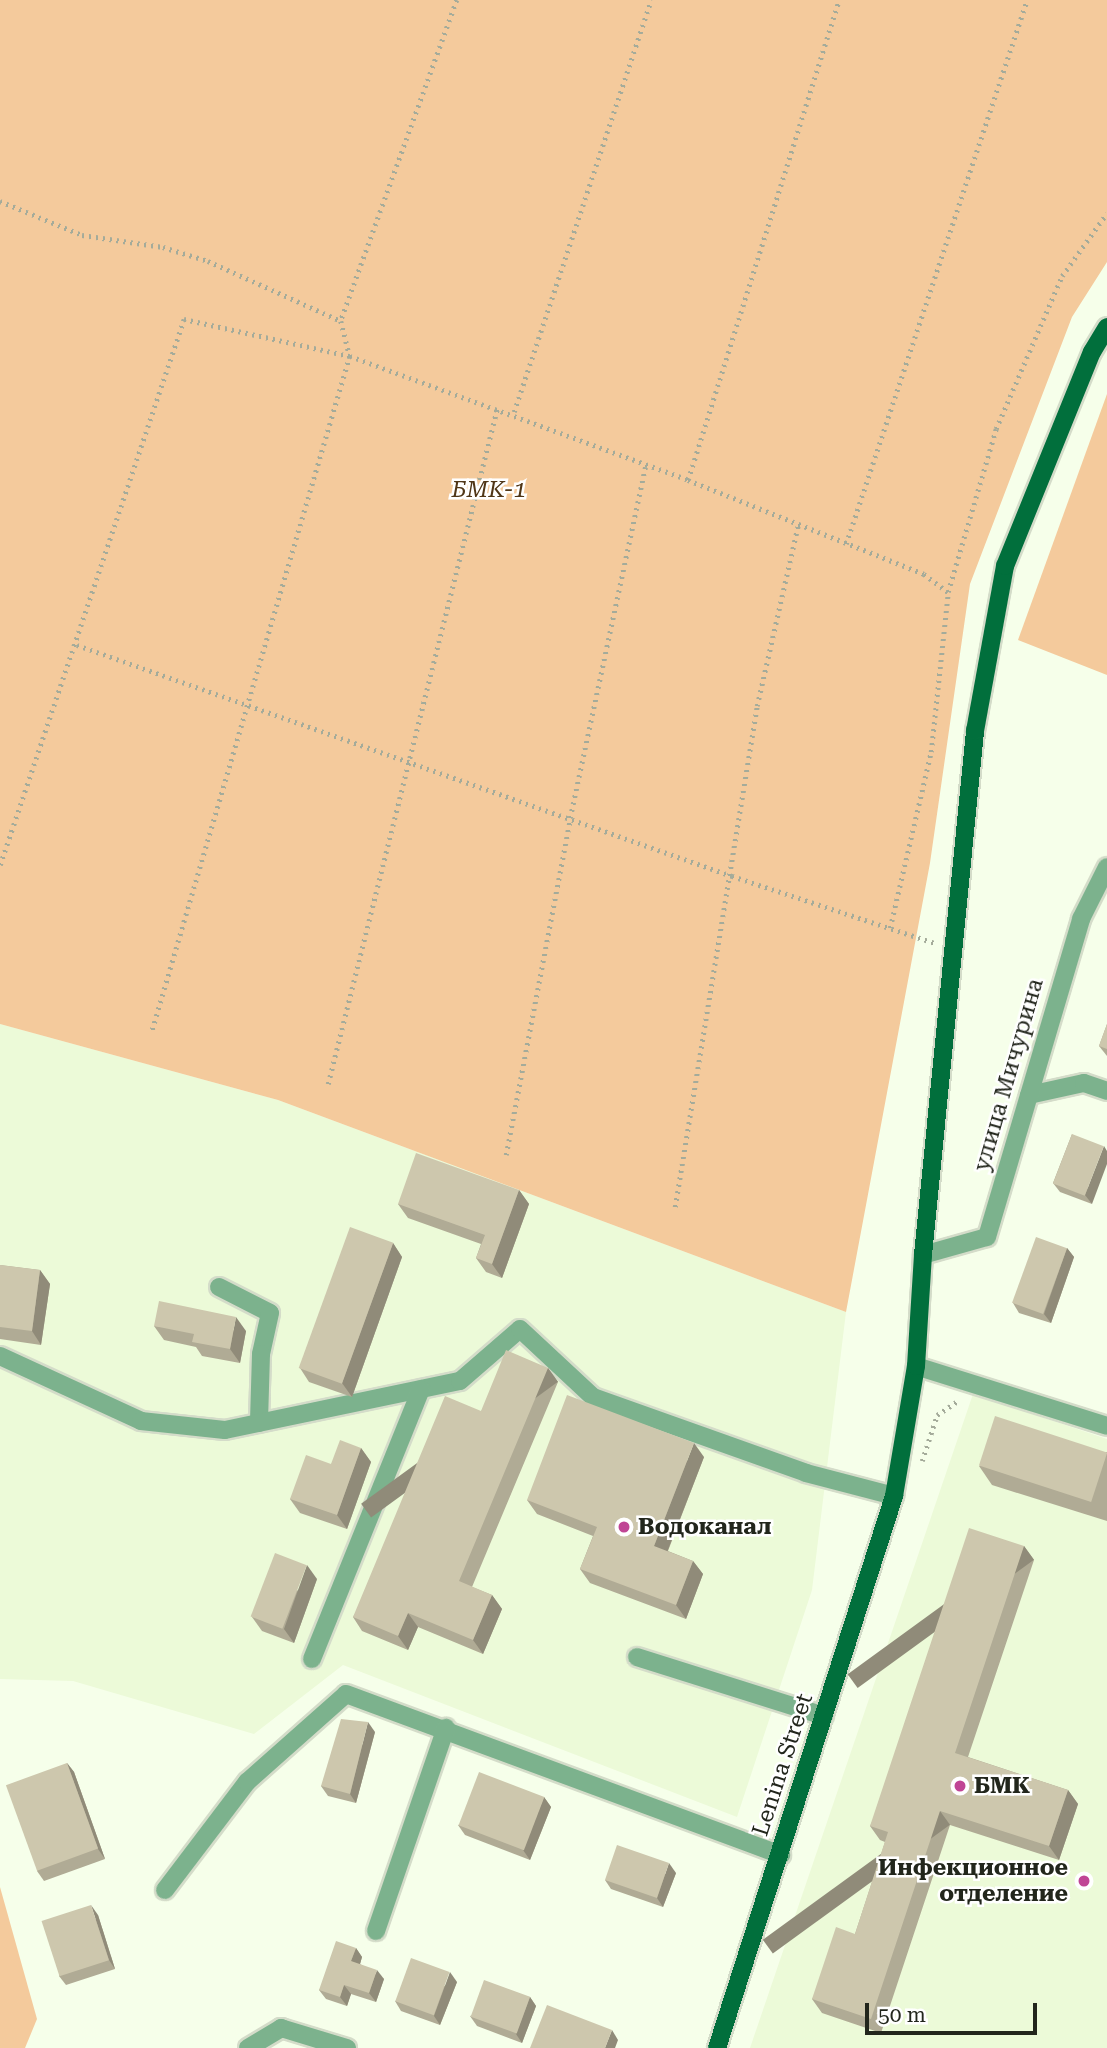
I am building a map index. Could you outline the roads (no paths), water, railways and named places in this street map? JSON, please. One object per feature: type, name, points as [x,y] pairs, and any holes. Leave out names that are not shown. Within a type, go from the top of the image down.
[{"type":"main road","name":"Lenina Street","points":[[717,2048],[894,1496],[916,1366],[923,1255],[956,949],[975,731],[1005,566],[1092,352],[1107,327]]},
{"type":"street","name":"улица Мичурина","points":[[923,1255],[987,1237],[1081,919],[1107,867]]},
{"type":"street","points":[[1028,1096],[1084,1083],[1107,1091]]},
{"type":"street","points":[[219,1287],[270,1313],[261,1354],[259,1423]]},
{"type":"street","points":[[0,1356],[141,1421],[225,1430],[460,1381],[520,1329],[593,1397],[806,1473],[894,1496]]},
{"type":"street","points":[[916,1366],[1107,1426]]},
{"type":"street","points":[[312,1659],[421,1389]]},
{"type":"street","points":[[637,1657],[824,1716]]},
{"type":"street","points":[[165,1890],[247,1782],[346,1694],[446,1728],[780,1855]]},
{"type":"street","points":[[376,1931],[446,1728]]},
{"type":"street","points":[[248,2048],[281,2028],[347,2048]]},
{"type":"place","name":"Водоканал","points":[[624,1527]]},
{"type":"place","name":"БМК","points":[[960,1786]]},
{"type":"place","name":"Инфекционное отделение","points":[[1084,1881]]},
{"type":"park label","name":"БМК-1","points":[[489,490]]}]
